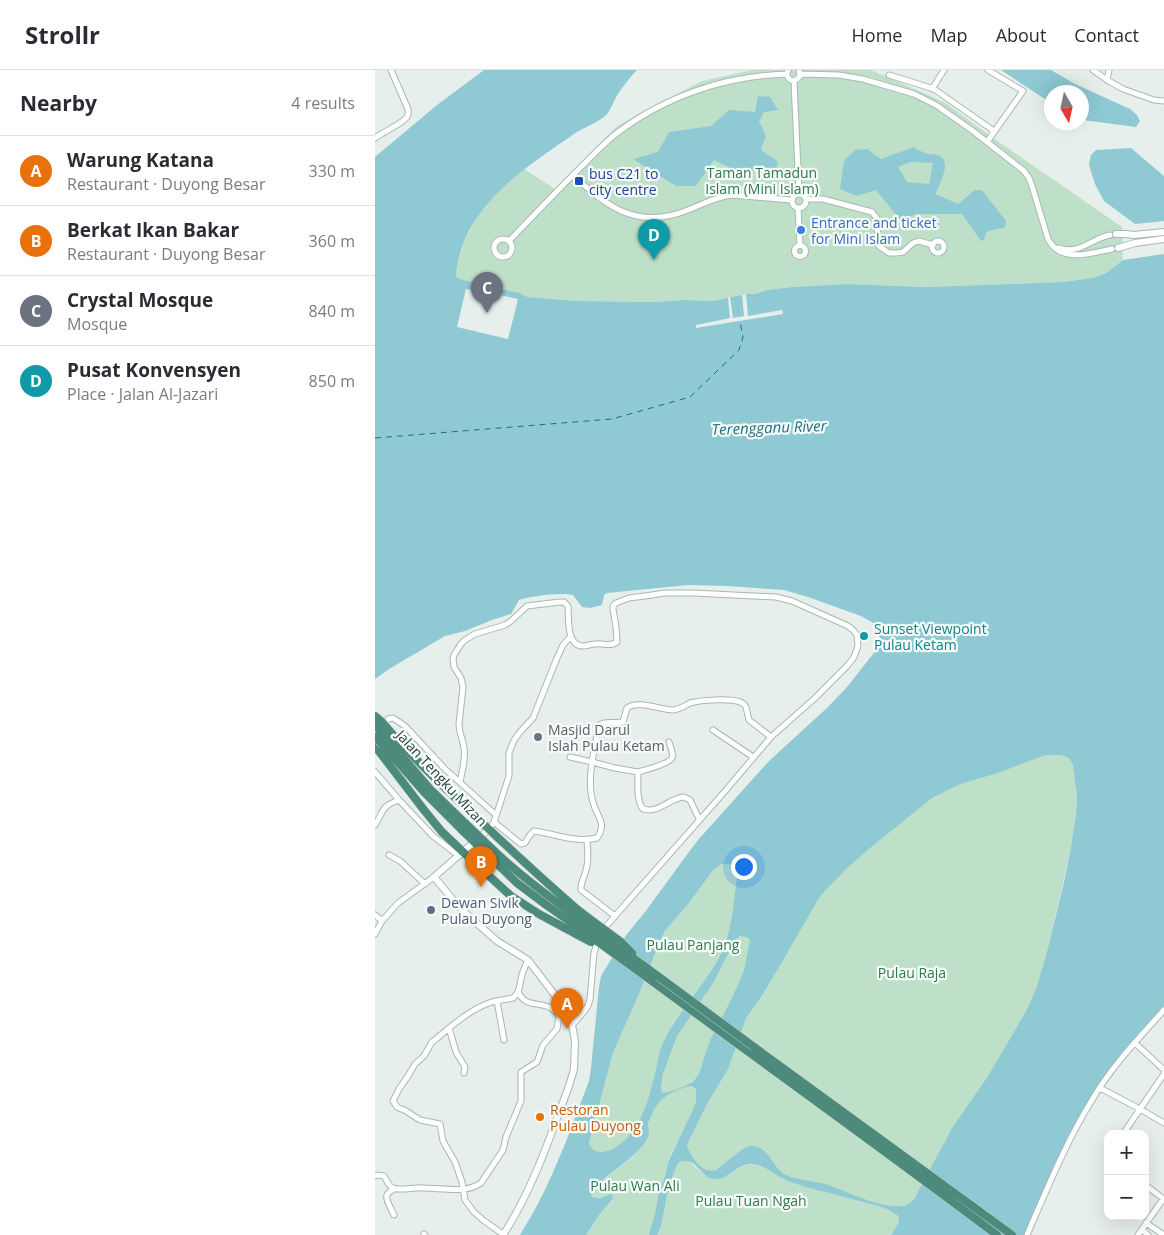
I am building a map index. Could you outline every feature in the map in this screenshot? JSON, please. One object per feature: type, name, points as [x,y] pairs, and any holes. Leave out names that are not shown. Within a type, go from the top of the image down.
[{"type":"highway","points":[[375,716],[382,722],[381,742],[424,810],[461,854],[511,896],[539,914],[581,925],[644,967],[752,1050]]},
{"type":"highway","name":"Jalan Tengku Mizan","points":[[375,725],[381,742],[425,794],[489,850],[517,883],[545,904],[581,925]]},
{"type":"highway","points":[[381,742],[414,758],[555,891],[581,925],[652,981],[752,1050],[898,1156],[1013,1235]]},
{"type":"highway","points":[[898,1156],[997,1235]]},
{"type":"street","points":[[375,138],[407,117],[408,113],[408,108],[391,70]]},
{"type":"street","points":[[932,88],[944,70]]},
{"type":"street","points":[[987,70],[1023,91],[987,142]]},
{"type":"street","points":[[1093,70],[1123,89],[1155,100],[1164,101]]},
{"type":"street","points":[[1107,80],[1109,70]]},
{"type":"street","points":[[509,241],[599,149],[616,134],[652,110],[717,83],[787,72],[789,79],[794,81]]},
{"type":"street","points":[[794,81],[798,79],[799,72],[863,79],[914,94],[936,105],[1024,171],[1029,178],[1048,240],[1051,245],[1064,254],[1075,255],[1164,239]]},
{"type":"street","points":[[889,75],[932,88],[994,131]]},
{"type":"street","points":[[794,81],[799,193]]},
{"type":"street","points":[[573,175],[603,202],[622,212],[635,216],[661,217],[675,214],[714,198],[732,195],[791,200]]},
{"type":"street","points":[[799,193],[806,199],[823,199],[873,212],[879,220],[877,241],[879,246],[889,253],[903,252],[913,243],[919,241],[933,244]]},
{"type":"street","points":[[791,200],[795,194],[799,193]]},
{"type":"street","points":[[798,208],[804,205],[806,199]]},
{"type":"street","points":[[791,200],[793,206],[798,208]]},
{"type":"street","points":[[798,208],[800,245]]},
{"type":"street","points":[[1051,245],[1064,250],[1074,250],[1100,237],[1164,232]]},
{"type":"street","points":[[460,782],[465,758],[459,724],[463,687],[455,667],[454,655],[465,640],[475,634],[505,625],[527,606],[564,602],[568,606],[571,636],[574,642],[581,646],[616,644],[618,639],[613,606],[621,600],[665,593],[775,597],[800,604],[848,626],[857,635],[859,640],[854,657],[815,698],[771,737],[599,936],[595,946],[588,1006],[572,1025]]},
{"type":"street","points":[[375,924],[398,903],[435,877],[489,830],[494,822],[509,776],[509,753],[514,740],[533,718],[563,645],[571,636]]},
{"type":"street","points":[[494,822],[521,844],[525,843],[534,831],[568,839],[587,840],[597,838],[602,822],[593,802],[590,780],[599,725],[623,722],[627,708],[632,705],[675,710],[702,701],[726,700],[740,702],[746,707],[748,718],[751,722],[771,737]]},
{"type":"street","points":[[381,742],[388,720],[393,718],[411,732],[430,753],[496,815]]},
{"type":"street","points":[[713,730],[753,758]]},
{"type":"street","points":[[570,757],[638,772],[664,763],[672,758],[669,742]]},
{"type":"street","points":[[375,772],[433,836],[461,854]]},
{"type":"street","points":[[638,772],[639,802],[643,809],[656,809],[676,798],[684,797],[690,800],[699,819]]},
{"type":"street","points":[[375,825],[385,807],[399,800]]},
{"type":"street","points":[[587,840],[588,862],[581,890],[615,916]]},
{"type":"street","points":[[389,855],[400,861],[425,884]]},
{"type":"street","points":[[435,877],[460,908],[489,934],[528,960],[567,1011],[572,1025],[575,1049],[572,1077],[529,1191],[503,1235],[474,1212],[465,1200],[453,1157],[443,1141],[440,1124],[420,1120],[397,1106],[393,1101],[415,1064],[424,1056],[433,1042],[449,1028],[484,1005],[497,1000],[513,998],[519,992]]},
{"type":"street","points":[[375,915],[381,920]]},
{"type":"street","points":[[375,934],[381,920]]},
{"type":"street","points":[[528,960],[522,974],[519,992],[521,998],[525,1002],[551,1008],[559,1016]]},
{"type":"street","points":[[497,1000],[504,1040]]},
{"type":"street","points":[[394,1215],[387,1196],[394,1189],[424,1188],[444,1190],[477,1186],[481,1183],[503,1150],[506,1137],[521,1101],[521,1072],[537,1062],[543,1045],[557,1030],[562,1004]]},
{"type":"street","points":[[1027,1235],[1077,1127],[1100,1088],[1118,1062],[1164,1010]]},
{"type":"street","points":[[449,1028],[456,1052],[465,1067],[464,1073]]},
{"type":"street","points":[[1135,1043],[1164,1070]]},
{"type":"street","points":[[1126,1130],[1164,1074]]},
{"type":"street","points":[[1100,1088],[1164,1123]]},
{"type":"street","points":[[375,1176],[384,1176],[389,1185],[394,1189]]},
{"type":"street","points":[[1148,1235],[1140,1233],[1164,1199],[1149,1188]]},
{"type":"street","points":[[1146,1223],[1164,1235]]},
{"type":"green space","name":"Taman Tamadun Islam (Mini Islam)","points":[[752,70],[871,70],[944,102],[1122,227],[1123,260],[1106,273],[1093,278],[1063,282],[925,287],[847,284],[767,290],[755,294],[713,301],[576,301],[527,297],[513,346],[456,276],[461,252],[467,236],[488,202],[524,169],[555,189],[617,126],[702,81]]},
{"type":"green space","name":"Pulau Raja","points":[[1065,685],[1077,796],[1076,814],[1070,853],[1048,948],[1036,989],[1026,1011],[988,1076],[952,1128],[914,1199],[905,1206],[887,1206],[824,1184],[787,1176],[777,1169],[763,1151],[749,1146],[716,1170],[711,1171],[698,1164],[691,1155],[687,1145],[706,1106],[728,1069],[710,1040],[698,1075],[682,1088],[690,1086],[696,1088],[695,1105],[668,1161],[649,1235],[586,1235],[599,1215],[613,1200],[607,1195],[596,1198],[592,1197],[591,1194],[603,1180],[632,1157],[646,1141],[648,1137],[648,1124],[654,1110],[661,1100],[672,1092],[662,1093],[661,1088],[663,1074],[677,1036],[714,982],[735,940]]},
{"type":"green space","name":"Pulau Panjang","points":[[722,864],[729,864],[734,867],[737,874],[733,916],[720,957],[673,1023],[647,1106],[636,1127],[617,1147],[602,1153],[595,1152],[589,1143],[613,1053],[660,941],[665,931],[714,869]]},
{"type":"green space","name":"Pulau Tuan Ngah","points":[[685,1160],[689,1161],[705,1176],[723,1177],[743,1166],[759,1166],[784,1179],[892,1211],[898,1216],[899,1222],[891,1235],[657,1235],[661,1227],[669,1185],[678,1163]]},
{"type":"water","name":"Terengganu River","points":[[484,70],[637,70],[618,94],[607,114],[574,134],[515,177],[482,210],[470,230],[461,252],[456,276],[459,279],[519,293],[527,297],[576,301],[713,301],[755,294],[767,290],[847,284],[925,287],[1063,282],[1093,278],[1106,273],[1123,260],[1164,254],[1164,1007],[1103,1078],[1072,1135],[1025,1235],[891,1235],[899,1222],[898,1216],[886,1209],[802,1186],[760,1166],[751,1164],[742,1166],[717,1179],[706,1176],[694,1164],[684,1161],[678,1163],[669,1185],[661,1227],[657,1235],[649,1235],[668,1162],[696,1101],[696,1089],[690,1086],[673,1092],[660,1101],[649,1121],[649,1133],[643,1146],[606,1177],[591,1194],[592,1197],[600,1198],[610,1194],[613,1199],[599,1215],[586,1235],[520,1235],[550,1180],[589,1081],[599,987],[604,971],[627,934],[698,840],[769,761],[847,687],[877,649],[880,640],[879,631],[875,624],[861,616],[784,590],[688,585],[607,593],[604,595],[602,605],[590,608],[582,607],[573,595],[554,594],[519,600],[511,614],[465,631],[445,636],[375,679],[375,157],[437,105]],"holes":[[[1045,755],[1061,755],[1069,758],[1073,765],[1077,796],[1076,814],[1064,882],[1036,989],[1026,1011],[988,1076],[952,1128],[914,1199],[903,1206],[892,1206],[825,1184],[788,1176],[780,1171],[766,1152],[756,1146],[743,1149],[716,1170],[711,1171],[698,1164],[691,1155],[687,1145],[706,1106],[728,1069],[746,1018],[761,997],[820,896],[846,869],[932,798],[960,784],[998,773]],[[722,864],[727,864],[734,867],[736,872],[731,922],[723,950],[713,969],[676,1019],[662,1044],[647,1103],[636,1126],[626,1139],[611,1150],[604,1152],[596,1151],[589,1143],[613,1053],[665,931],[714,869]],[[740,936],[747,937],[750,940],[744,971],[710,1040],[699,1074],[693,1082],[676,1090],[662,1093],[663,1074],[677,1036],[714,982],[735,940]]]},
{"type":"water","points":[[1001,70],[1051,70],[1077,85],[1044,85],[1044,98]]},
{"type":"water","points":[[1089,90],[1130,109],[1137,115],[1140,121],[1136,127],[1089,121]]},
{"type":"water","points":[[758,96],[770,97],[778,110],[764,112],[759,121],[766,136],[761,150],[778,162],[775,172],[759,170],[741,173],[714,160],[696,186],[676,186],[633,159],[658,152],[669,132],[711,126],[729,110],[755,112]]},
{"type":"water","points":[[914,147],[925,153],[937,155],[942,158],[945,167],[935,194],[958,204],[975,190],[982,190],[1006,221],[1006,225],[1004,228],[986,232],[984,240],[981,241],[962,214],[916,214],[901,221],[876,190],[857,196],[840,189],[844,161],[855,150],[867,149],[881,159]],"holes":[[[911,162],[933,163],[929,184],[907,182],[898,167]]]},
{"type":"water","points":[[1131,148],[1164,176],[1164,221],[1135,224],[1104,201],[1095,184],[1089,165],[1091,155],[1096,150]]},
{"type":"pier","points":[[491,286],[497,287],[496,294],[518,299],[508,339],[457,327],[466,289],[489,294]]},
{"type":"pier","points":[[746,294],[748,316],[782,310],[783,314],[696,328],[696,325],[730,318],[728,298],[730,297],[733,318],[744,316],[742,295]]},
{"type":"ferry route","points":[[375,438],[612,419],[690,397],[739,350],[743,337],[740,321]]},
{"type":"place","name":"bus C21 to city centre","points":[[579,181]]},
{"type":"place","name":"Entrance and ticket for Mini Islam","points":[[801,230]]},
{"type":"place","name":"Pusat Konvensyen","points":[[654,260]]},
{"type":"place","name":"Crystal Mosque","points":[[487,313]]},
{"type":"place","name":"Sunset Viewpoint Pulau Ketam","points":[[864,636]]},
{"type":"place","name":"Masjid Darul Islah Pulau Ketam","points":[[538,737]]},
{"type":"place","name":"Berkat Ikan Bakar","points":[[481,887]]},
{"type":"place","name":"Dewan Sivik Pulau Duyong","points":[[431,910]]},
{"type":"place","name":"Warung Katana","points":[[567,1029]]},
{"type":"place","name":"Restoran Pulau Duyong","points":[[540,1117]]},
{"type":"park label","name":"Pulau Wan Ali","points":[[635,1185]]}]
